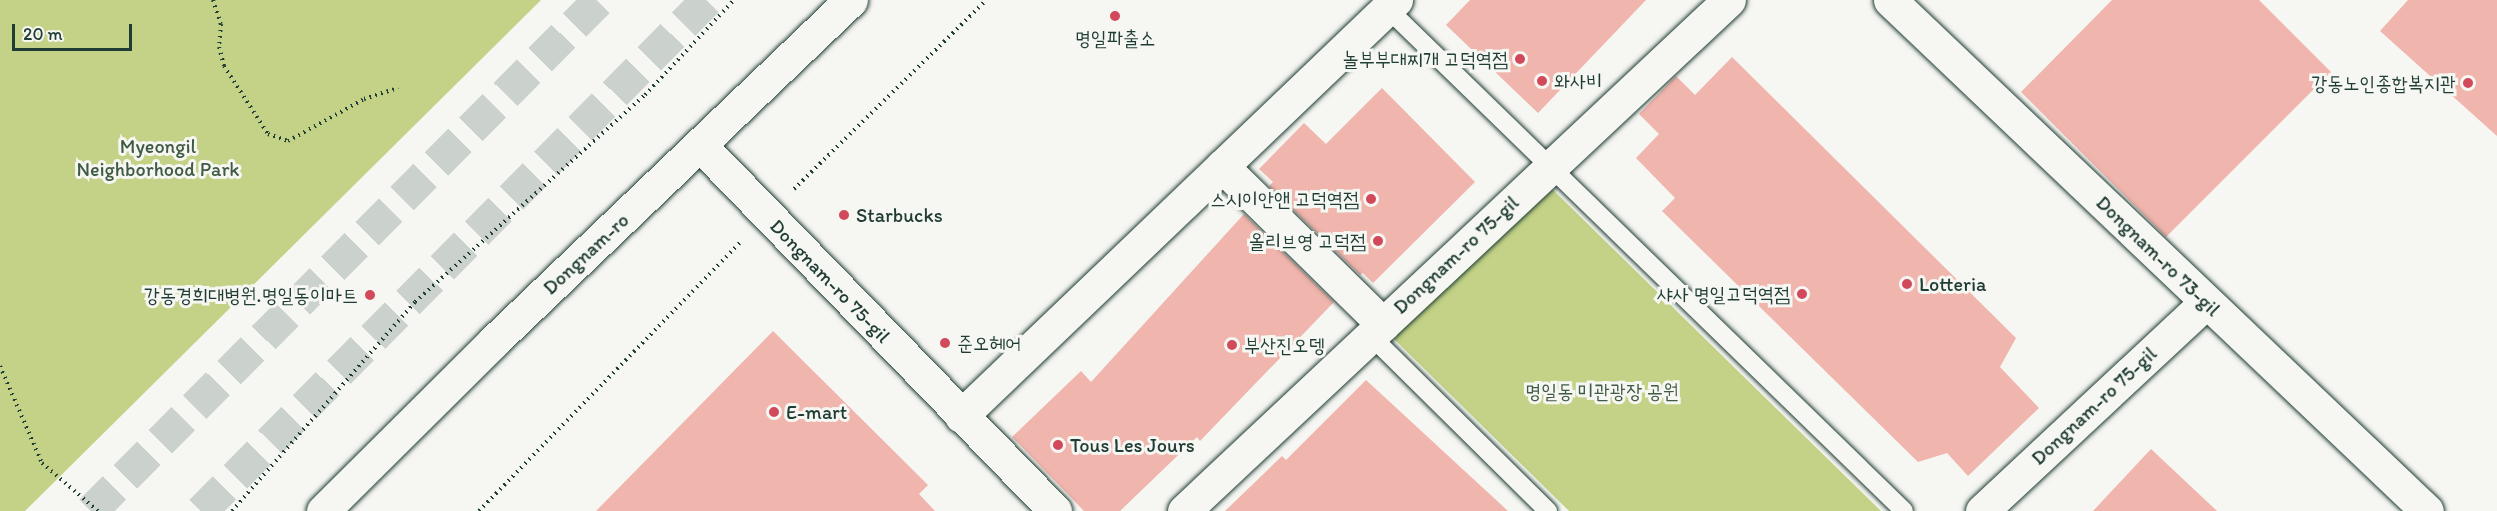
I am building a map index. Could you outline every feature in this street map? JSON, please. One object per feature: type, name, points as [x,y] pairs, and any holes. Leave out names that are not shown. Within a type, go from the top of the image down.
[{"type":"street","name":"Dongnam-ro","points":[[323,511],[494,342],[851,0]]},
{"type":"street","name":"Dongnam-ro 75-gil","points":[[1184,511],[1728,0]]},
{"type":"street","name":"Dongnam-ro 73-gil","points":[[1890,0],[2427,511]]},
{"type":"street","points":[[962,416],[1392,4]]},
{"type":"street","name":"Dongnam-ro 75-gil","points":[[700,146],[1054,511]]},
{"type":"street","points":[[1222,166],[1377,330]]},
{"type":"street","name":"Dongnam-ro 75-gil","points":[[1983,511],[2206,302]]},
{"type":"lane","points":[[1392,4],[1551,167],[1904,511]]},
{"type":"lane","points":[[1377,330],[1548,511]]},
{"type":"path","points":[[213,0],[221,24],[219,47],[224,66],[268,134],[288,141],[364,99],[398,88]]},
{"type":"path","points":[[232,511],[415,302],[645,95],[734,0]]},
{"type":"path","points":[[479,511],[767,216],[986,0]]},
{"type":"path","points":[[0,366],[42,463],[98,511]]},
{"type":"green space","name":"Myeongil Neighborhood Park","points":[[0,0],[541,0],[25,511],[0,511]]},
{"type":"green space","name":"명일동 미관광장 공원","points":[[1551,188],[1881,511],[1569,511],[1393,338]]},
{"type":"building","points":[[1470,0],[1646,0],[1538,113],[1446,25]]},
{"type":"building","points":[[2112,0],[2259,0],[2331,72],[2166,237],[2021,92]]},
{"type":"building","name":"강동노인종합복지관","points":[[2408,0],[2497,0],[2497,136],[2380,31]]},
{"type":"building","points":[[1732,57],[2016,338],[2000,367],[2039,408],[1968,476],[1947,453],[1918,462],[1662,211],[1675,198],[1636,158],[1659,134],[1639,114],[1676,76],[1695,95]]},
{"type":"building","points":[[1382,88],[1475,182],[1373,283],[1363,273],[1360,275],[1269,186],[1273,182],[1259,169],[1304,123],[1326,144]]},
{"type":"building","points":[[1244,214],[1334,302],[1200,441],[1197,437],[1120,511],[1084,511],[1012,437],[1081,371],[1091,382]]},
{"type":"building","name":"E-mart","points":[[773,331],[928,485],[919,494],[935,511],[596,511]]},
{"type":"building","points":[[1366,380],[1508,511],[1225,511],[1282,456],[1286,460]]},
{"type":"building","points":[[2151,449],[2217,511],[2093,511]]},
{"type":"tunnel","points":[[91,511],[599,0]]},
{"type":"tunnel","points":[[201,511],[707,0]]},
{"type":"place","name":"명일파출소","points":[[1115,16]]},
{"type":"place","name":"놀부부대찌개 고덕역점","points":[[1520,59]]},
{"type":"place","name":"와사비","points":[[1542,81]]},
{"type":"place","name":"강동노인종합복지관","points":[[2468,83]]},
{"type":"place","name":"스시이안앤 고덕역점","points":[[1371,199]]},
{"type":"place","name":"Starbucks","points":[[844,215]]},
{"type":"place","name":"올리브영 고덕점","points":[[1378,241]]},
{"type":"place","name":"Lotteria","points":[[1907,284]]},
{"type":"place","name":"샤사 명일고덕역점","points":[[1802,294]]},
{"type":"place","name":"강동경희대병원.명일동이마트","points":[[370,295]]},
{"type":"place","name":"준오헤어","points":[[945,343]]},
{"type":"place","name":"부산진오뎅","points":[[1232,345]]},
{"type":"place","name":"E-mart","points":[[774,412]]},
{"type":"place","name":"Tous Les Jours","points":[[1058,445]]}]
